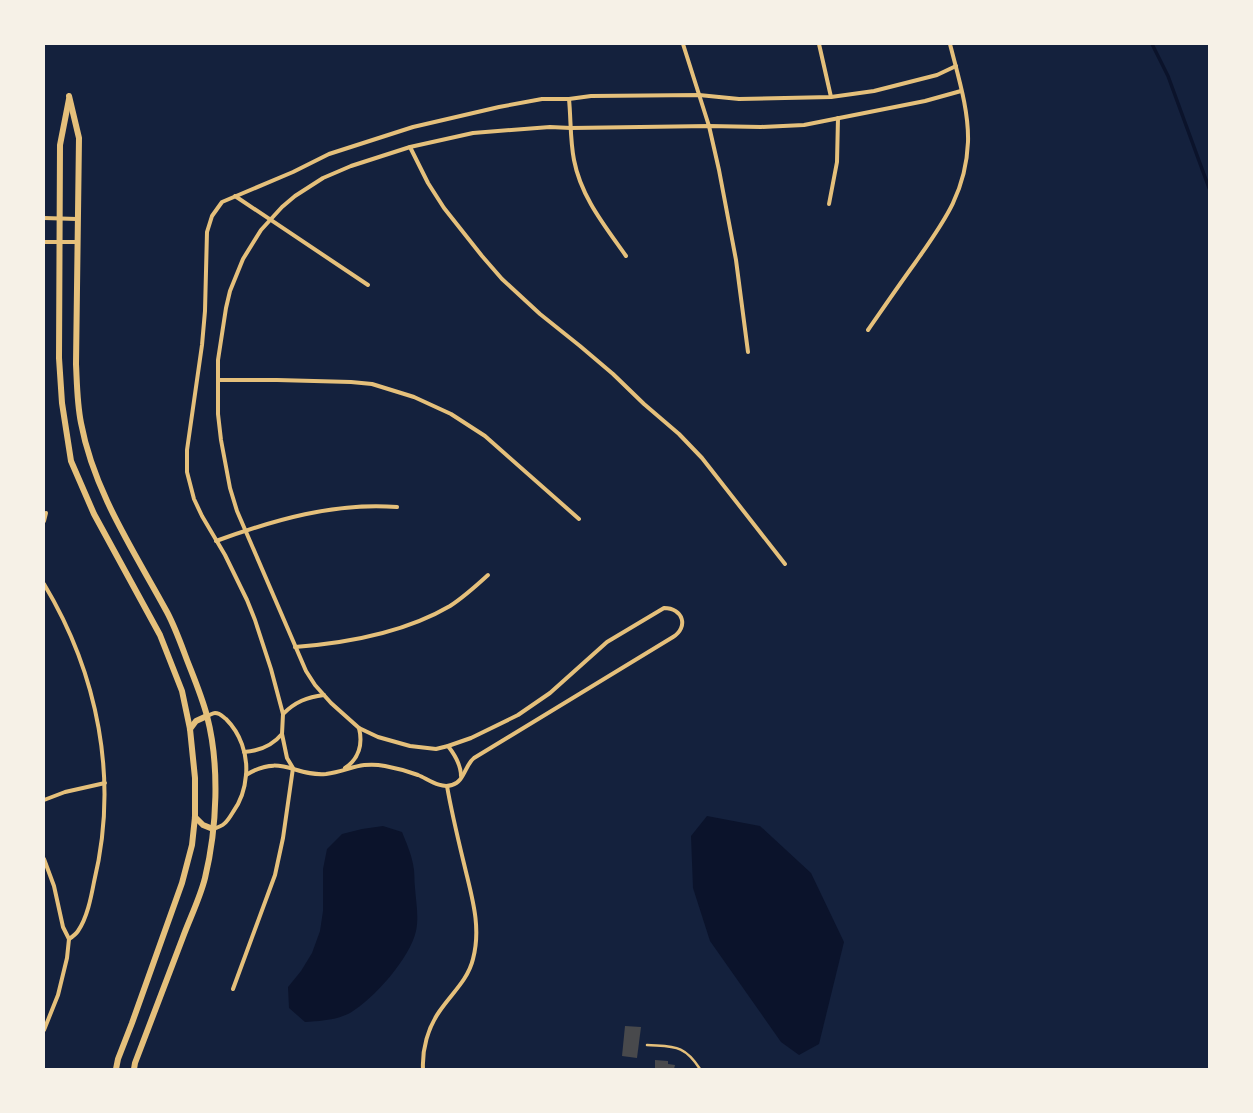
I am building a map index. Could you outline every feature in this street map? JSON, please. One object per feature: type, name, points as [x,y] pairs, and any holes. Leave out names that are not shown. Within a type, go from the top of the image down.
[{"type":"street","points":[[683,44],[709,126],[732,237],[743,306],[748,352]]},
{"type":"street","points":[[819,44],[831,97]]},
{"type":"street","points":[[868,330],[945,219],[959,190],[964,174],[968,142],[965,110],[950,44]]},
{"type":"street","points":[[233,989],[275,874],[283,838],[293,768],[287,758],[282,734],[283,714],[272,669],[255,620],[236,578],[194,499],[189,486],[187,472],[187,450],[202,345],[205,304],[206,232],[216,209],[222,202],[244,194],[329,154],[413,127],[498,107],[542,99],[569,99],[591,96],[699,95],[739,99],[831,97],[874,91],[937,75],[956,66]]},
{"type":"street","points":[[246,775],[265,766],[275,765],[325,774],[366,764],[386,766],[418,775],[439,785],[447,786],[457,783],[461,779],[468,762],[677,635],[682,626],[681,616],[674,609],[664,608],[607,642],[550,693],[534,705],[501,724],[448,746],[436,749],[410,746],[378,738],[359,728],[331,703],[315,685],[294,647],[237,511],[225,464],[218,414],[218,360],[230,291],[243,259],[252,244],[270,219],[294,196],[323,178],[380,156],[410,147],[473,133],[550,127],[761,127],[804,125],[925,101],[961,91]]},
{"type":"street","points":[[116,1069],[118,1059],[182,883],[192,845],[195,817],[195,778],[190,729],[182,691],[160,635],[94,514],[71,461],[62,403],[60,365],[60,145],[69,96],[79,138],[76,364],[77,396],[81,424],[95,472],[108,505],[168,613],[207,716],[213,753],[215,786],[212,829],[205,880],[134,1069]]},
{"type":"street","points":[[569,99],[574,160],[585,192],[592,208],[626,256]]},
{"type":"street","points":[[829,204],[837,162],[838,118]]},
{"type":"street","points":[[410,147],[436,196],[458,227],[482,256],[520,297],[580,346],[679,434],[702,458],[785,564]]},
{"type":"street","points":[[235,196],[368,285]]},
{"type":"street","points":[[44,218],[78,219]]},
{"type":"street","points":[[44,242],[77,242]]},
{"type":"street","points":[[218,380],[352,382],[372,384],[414,397],[451,414],[485,436],[579,519]]},
{"type":"street","points":[[216,541],[279,520],[326,510],[378,506],[397,507]]},
{"type":"street","points":[[44,521],[46,513]]},
{"type":"street","points":[[294,647],[356,639],[407,624],[450,605],[488,575]]},
{"type":"street","points":[[44,584],[66,624],[86,674],[99,725],[103,748],[105,783],[104,817],[102,840],[95,881],[84,920],[77,932],[69,939]]},
{"type":"street","points":[[283,714],[289,707],[302,700],[324,695]]},
{"type":"street","points":[[190,729],[196,721],[214,713],[220,714],[235,731],[244,752],[246,775],[245,786],[236,808],[222,826],[212,829],[204,825],[195,817]]},
{"type":"street","points":[[343,770],[352,762],[358,751],[361,740],[359,728]]},
{"type":"street","points":[[244,752],[265,748],[277,740],[282,734]]},
{"type":"street","points":[[448,746],[459,765],[461,779]]},
{"type":"street","points":[[44,800],[65,792],[105,783]]},
{"type":"street","points":[[422,1069],[423,1053],[429,1031],[440,1010],[468,973],[476,946],[477,932],[474,905],[451,811],[447,786]]},
{"type":"street","points":[[44,860],[54,886],[63,927],[69,939],[67,958],[60,989],[52,1013],[44,1030]]},
{"type":"lane","points":[[647,1045],[672,1047],[684,1050],[689,1054],[700,1069]]},
{"type":"water","points":[[707,816],[760,826],[811,873],[844,942],[819,1044],[799,1055],[781,1042],[710,941],[693,888],[691,836]]},
{"type":"water","points":[[383,826],[402,832],[412,860],[414,870],[417,926],[412,942],[407,953],[390,977],[359,1007],[350,1013],[334,1019],[305,1022],[289,1008],[288,987],[301,971],[312,953],[320,931],[323,911],[323,869],[327,849],[342,834]]},
{"type":"building","points":[[625,1026],[641,1027],[637,1058],[622,1056]]},
{"type":"building","points":[[655,1060],[668,1061],[668,1064],[675,1065],[674,1069],[655,1069]]},
{"type":"waterway","points":[[1152,44],[1168,76],[1209,188]]}]
